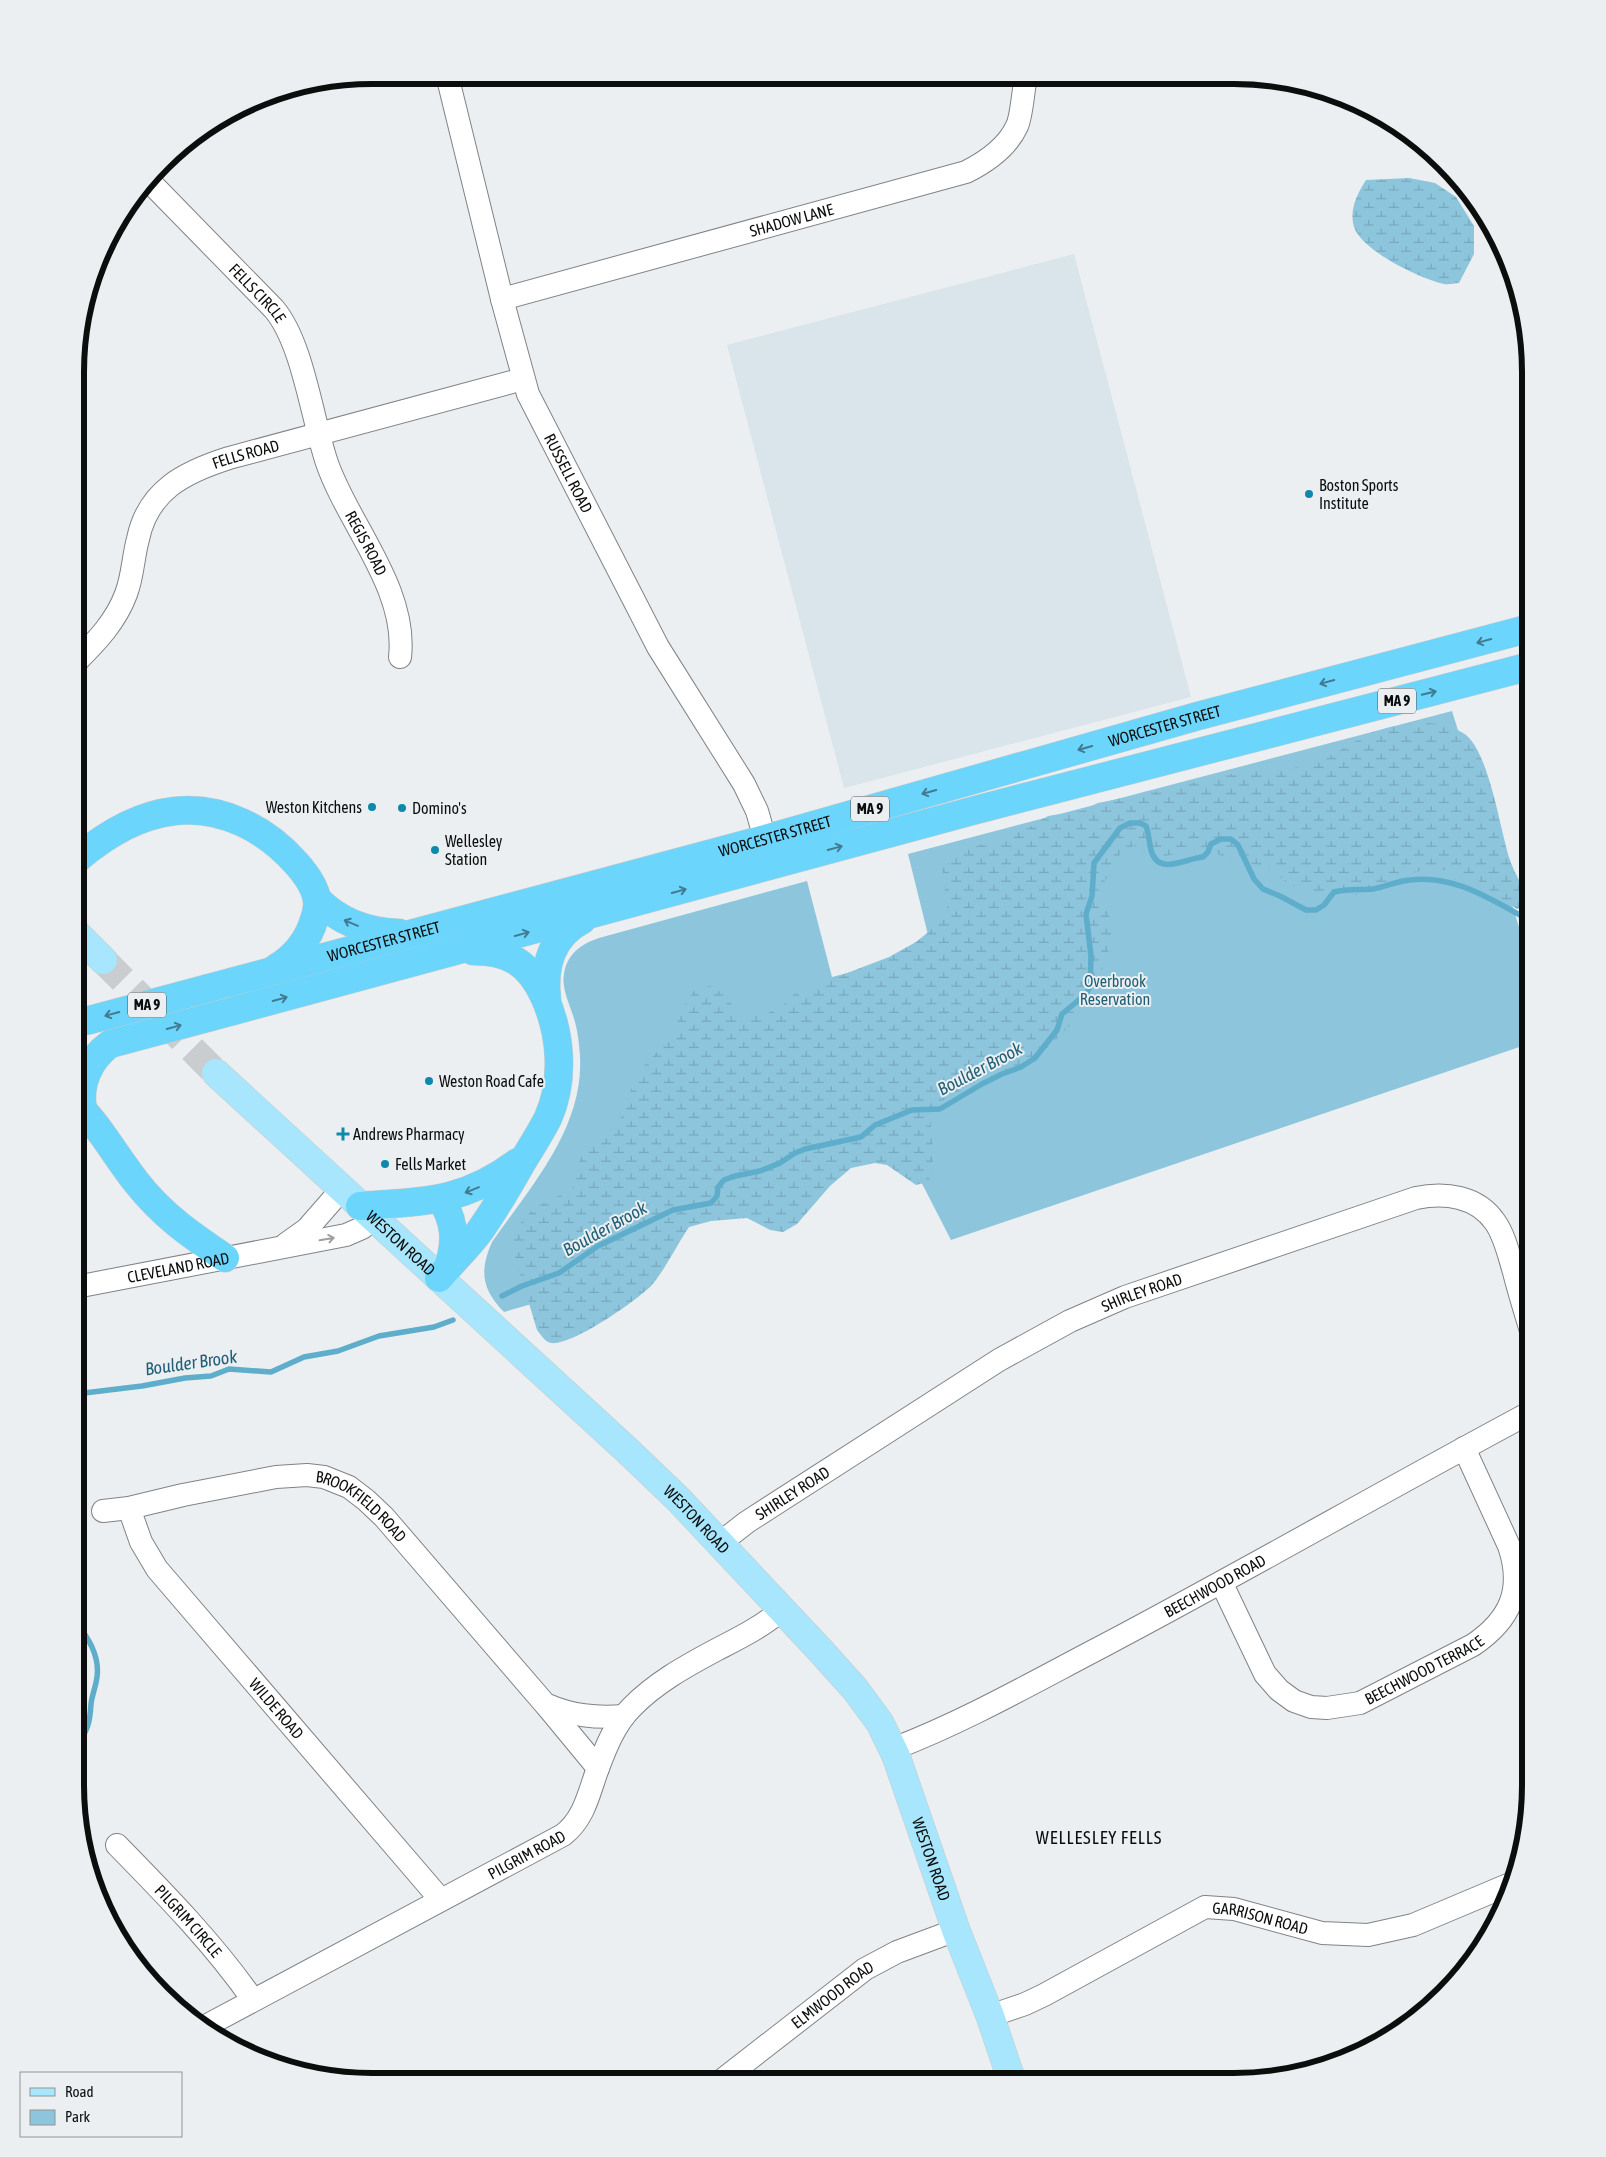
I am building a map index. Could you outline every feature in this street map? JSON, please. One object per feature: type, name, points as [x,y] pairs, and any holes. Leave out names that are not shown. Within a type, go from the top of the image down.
[{"type":"highway","name":"WORCESTER STREET","points":[[84,1021],[765,839],[1188,719],[1522,630]]},
{"type":"highway","name":"WORCESTER STREET","points":[[84,1051],[972,811],[1522,668]]},
{"type":"highway","points":[[84,853],[106,836],[141,819],[181,811],[214,814],[247,824],[271,839],[305,874],[317,899],[335,915],[364,928],[395,933],[416,933]]},
{"type":"highway","points":[[263,974],[283,964],[303,944],[314,918],[317,899]]},
{"type":"highway","points":[[443,1272],[484,1225],[548,1119],[558,1086],[559,1071],[558,1049],[547,1002],[546,973],[556,942],[570,927],[594,914]]},
{"type":"highway","points":[[452,952],[486,951],[514,959],[533,976],[547,1002]]},
{"type":"highway","points":[[84,1086],[87,1073],[96,1057],[110,1044]]},
{"type":"highway","points":[[84,1111],[131,1176],[161,1211],[225,1258]]},
{"type":"highway","points":[[359,1204],[441,1199],[467,1192],[506,1171],[527,1154]]},
{"type":"highway","points":[[441,1199],[453,1225],[453,1243],[443,1272]]},
{"type":"main road","points":[[84,942],[103,960]]},
{"type":"main road","name":"WESTON ROAD","points":[[216,1073],[359,1204],[443,1272],[630,1452],[720,1543],[781,1610],[819,1648],[864,1700],[880,1723],[893,1749],[956,1930],[990,2016],[1009,2073]]},
{"type":"street","name":"RUSSELL ROAD","points":[[449,84],[502,299],[523,379],[531,401],[658,647],[744,784],[756,810],[765,839]]},
{"type":"street","name":"SHADOW LANE","points":[[502,299],[966,172],[983,163],[1002,147],[1017,126],[1025,84]]},
{"type":"street","name":"FELLS CIRCLE","points":[[153,185],[280,316],[289,332],[318,435]]},
{"type":"street","name":"FELLS ROAD","points":[[84,654],[108,628],[124,602],[132,577],[140,528],[148,508],[160,494],[180,479],[204,467],[523,379]]},
{"type":"street","name":"REGIS ROAD","points":[[318,435],[331,474],[390,597],[399,627],[400,657]]},
{"type":"street","name":"SHIRLEY ROAD","points":[[720,1543],[747,1522],[1000,1360],[1070,1321],[1125,1297],[1416,1198],[1434,1195],[1451,1196],[1468,1201],[1483,1210],[1495,1222],[1509,1255],[1522,1302]]},
{"type":"street","name":"CLEVELAND ROAD","points":[[84,1285],[346,1235],[362,1228],[359,1204],[279,1247]]},
{"type":"street","name":"BEECHWOOD ROAD","points":[[893,1749],[930,1734],[998,1701],[1222,1584],[1522,1416]]},
{"type":"street","name":"BEECHWOOD TERRACE","points":[[1222,1584],[1265,1674],[1279,1690],[1294,1701],[1311,1707],[1327,1708],[1360,1703],[1473,1645],[1488,1635],[1499,1624],[1508,1610],[1514,1593],[1516,1578],[1514,1561],[1509,1546],[1464,1448]]},
{"type":"street","name":"BROOKFIELD ROAD","points":[[103,1511],[129,1508],[184,1495],[288,1476],[316,1475],[341,1483],[366,1500],[384,1517],[546,1704],[598,1768]]},
{"type":"street","name":"WILDE ROAD","points":[[129,1508],[141,1542],[157,1569],[440,1900]]},
{"type":"street","name":"PILGRIM ROAD","points":[[210,2024],[570,1830],[584,1809],[609,1742],[624,1716],[638,1701],[670,1676],[753,1630],[781,1610]]},
{"type":"street","name":"BROOKFIELD ROAD","points":[[546,1704],[580,1716],[624,1716]]},
{"type":"street","name":"PILGRIM CIRCLE","points":[[117,1845],[175,1905],[254,2000]]},
{"type":"street","name":"GARRISON ROAD","points":[[990,2016],[1025,2004],[1205,1907],[1234,1909],[1322,1933],[1368,1935],[1413,1925],[1504,1887]]},
{"type":"street","name":"ELMWOOD ROAD","points":[[735,2073],[865,1968],[897,1952],[956,1930]]},
{"type":"shaded area","points":[[1074,254],[1191,697],[844,788],[727,345]]},
{"type":"green space","points":[[1409,178],[1435,183],[1456,197],[1474,226],[1474,254],[1459,283],[1446,284],[1434,281],[1393,263],[1368,245],[1359,236],[1354,227],[1353,208],[1366,180]]},
{"type":"green space","name":"Overbrook Reservation","points":[[1452,711],[1522,937],[1522,1046],[951,1240],[895,1131],[615,1261],[598,1285],[504,1312],[487,1288],[484,1271],[485,1262],[492,1242],[538,1178],[552,1155],[564,1132],[573,1108],[579,1082],[580,1056],[576,1026],[563,980],[568,961],[572,955],[586,943],[599,938],[807,881],[832,977],[932,951],[908,854]]},
{"type":"green space","points":[[1419,723],[1447,726],[1463,733],[1472,742],[1487,772],[1510,860],[1522,885],[1522,908],[1517,909],[1498,897],[1473,876],[1452,871],[1429,869],[1403,875],[1373,890],[1349,897],[1319,894],[1288,884],[1272,869],[1222,856],[1206,848],[1160,857],[1133,846],[1121,852],[1101,888],[1099,897],[1110,919],[1110,942],[1104,965],[1084,1009],[1056,1040],[1027,1064],[952,1095],[935,1108],[931,1118],[933,1166],[928,1182],[916,1185],[887,1165],[875,1163],[851,1168],[830,1186],[797,1224],[783,1232],[770,1230],[747,1218],[711,1221],[689,1227],[651,1286],[632,1302],[588,1330],[561,1342],[549,1342],[537,1330],[513,1250],[519,1227],[524,1218],[532,1211],[551,1199],[572,1190],[575,1172],[583,1153],[609,1136],[619,1122],[638,1072],[670,1038],[686,1002],[696,988],[712,986],[727,998],[738,1013],[763,1015],[780,1008],[795,993],[889,957],[916,942],[948,916],[942,865],[958,851],[997,840],[1030,827],[1048,816],[1081,811],[1098,803],[1173,788],[1222,775],[1313,766],[1368,734],[1390,727]]},
{"type":"waterway","name":"Boulder Brook","points":[[502,1296],[522,1286],[559,1273],[598,1246],[673,1210],[711,1203],[717,1196],[718,1187],[724,1180],[760,1171],[780,1163],[805,1149],[861,1137],[875,1125],[912,1110],[940,1109],[982,1084],[1021,1067],[1035,1058],[1057,1030],[1062,1014],[1086,994],[1090,987],[1091,956],[1086,914],[1092,896],[1094,863],[1120,828],[1130,823],[1140,823],[1146,826],[1151,850],[1155,858],[1160,863],[1166,864],[1203,857],[1208,852],[1211,844],[1221,839],[1231,839],[1238,845],[1254,879],[1263,889],[1306,910],[1316,910],[1324,905],[1334,892],[1373,889],[1405,881],[1427,879],[1458,885],[1522,916]]},
{"type":"waterway","name":"Boulder Brook","points":[[84,1393],[211,1376],[229,1369],[271,1372],[304,1357],[338,1351],[379,1336],[434,1327],[453,1320]]},
{"type":"waterway","name":"Boulder Brook","points":[[84,1634],[95,1654],[97,1669],[88,1727],[84,1734]]},
{"type":"tunnel","points":[[103,960],[216,1073]]},
{"type":"place","name":"Boston Sports Institute","points":[[1309,494]]},
{"type":"place","name":"Weston Kitchens","points":[[372,807]]},
{"type":"place","name":"Domino's","points":[[402,808]]},
{"type":"place","name":"Wellesley Station","points":[[435,850]]},
{"type":"place","name":"Weston Road Cafe","points":[[429,1081]]},
{"type":"place","name":"Andrews Pharmacy","points":[[343,1134]]},
{"type":"place","name":"Fells Market","points":[[385,1164]]},
{"type":"district","name":"WELLESLEY FELLS","points":[[1099,1838]]}]
